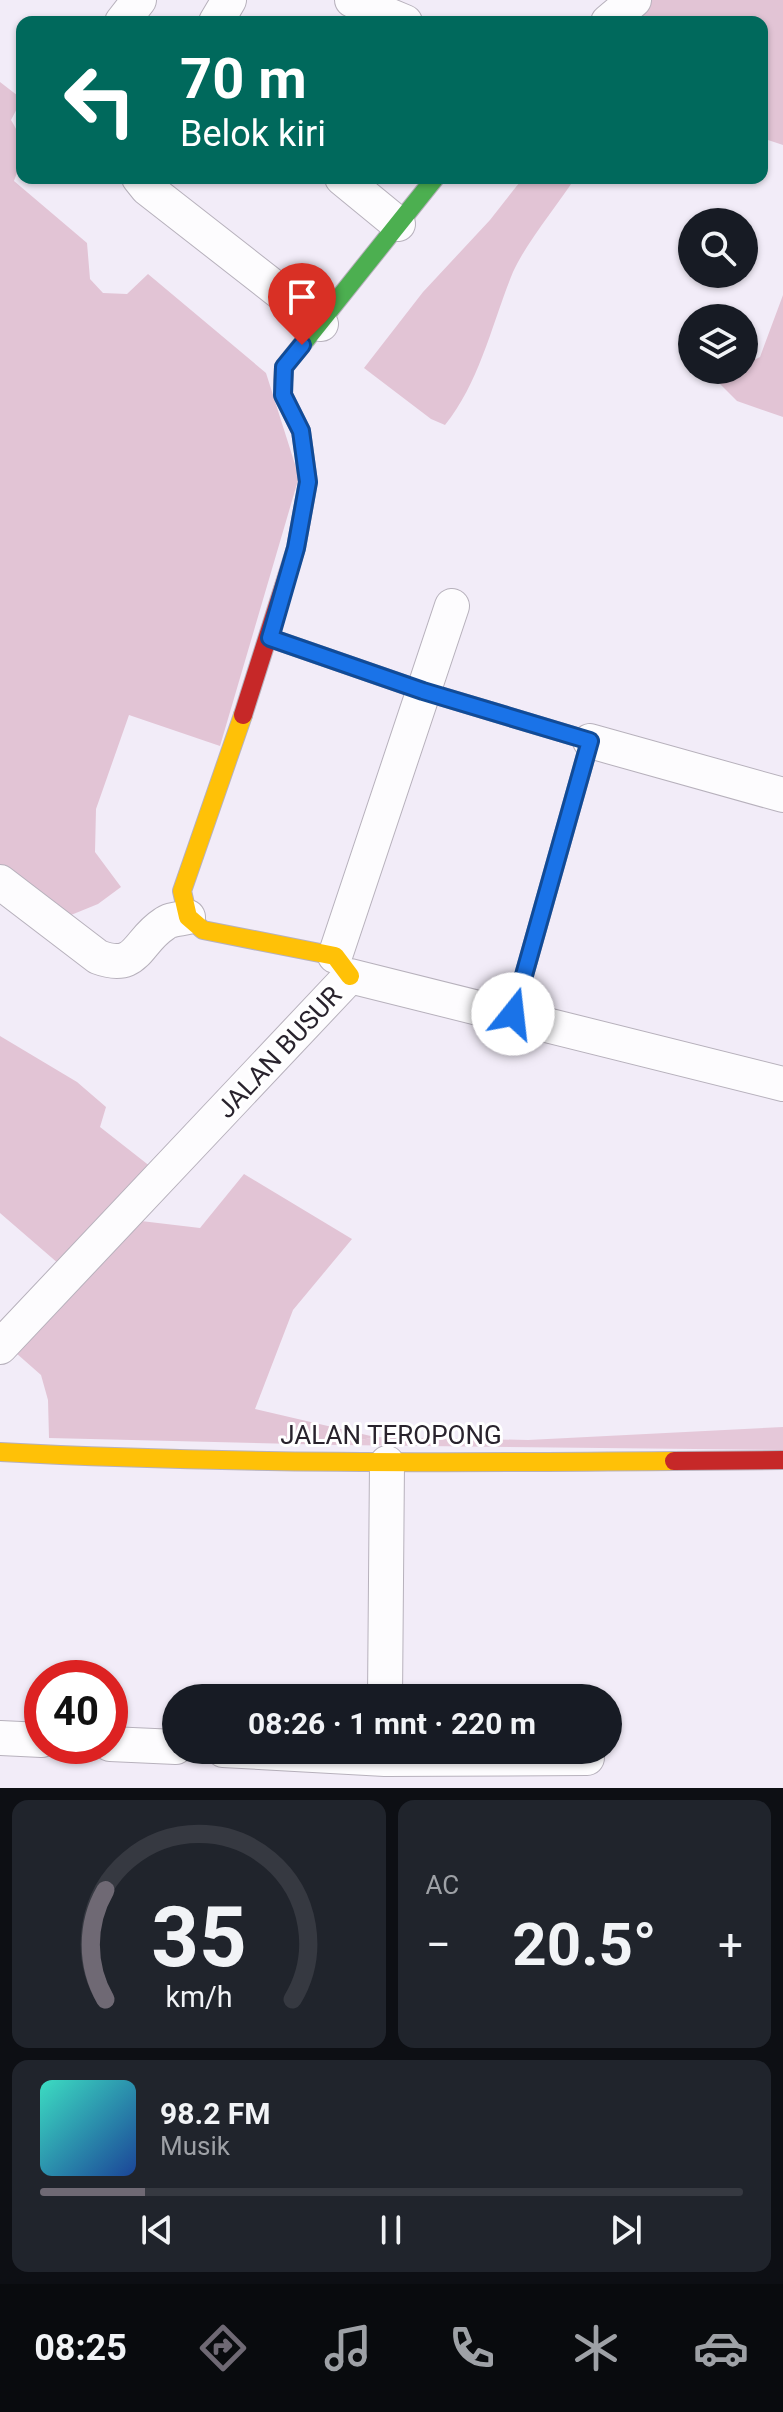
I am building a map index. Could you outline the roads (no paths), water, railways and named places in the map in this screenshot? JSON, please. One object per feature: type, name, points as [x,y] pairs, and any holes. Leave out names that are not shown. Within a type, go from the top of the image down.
[{"type":"street","points":[[331,0],[351,16]]},
{"type":"street","points":[[352,0],[391,16]]},
{"type":"street","points":[[615,16],[634,0]]},
{"type":"street","points":[[146,184],[321,324]]},
{"type":"street","points":[[349,184],[398,224]]},
{"type":"street","points":[[430,184],[284,367],[283,395],[301,431],[308,482],[296,548],[270,638],[182,891],[188,917],[203,930],[343,966],[423,691],[452,606]]},
{"type":"street","points":[[270,638],[423,691],[783,795]]},
{"type":"street","points":[[513,1014],[590,741]]},
{"type":"street","points":[[0,882],[98,957],[114,963],[134,957],[149,936],[166,922],[188,917]]},
{"type":"street","name":"JALAN BUSUR","points":[[0,1347],[343,966],[783,1084]]},
{"type":"street","name":"JALAN TEROPONG","points":[[0,1452],[152,1460],[387,1463],[783,1460]]},
{"type":"street","points":[[385,1684],[387,1463]]},
{"type":"street","points":[[0,1738],[24,1739]]},
{"type":"street","points":[[128,1745],[162,1746]]},
{"type":"street","points":[[365,1764],[436,1764]]}]
